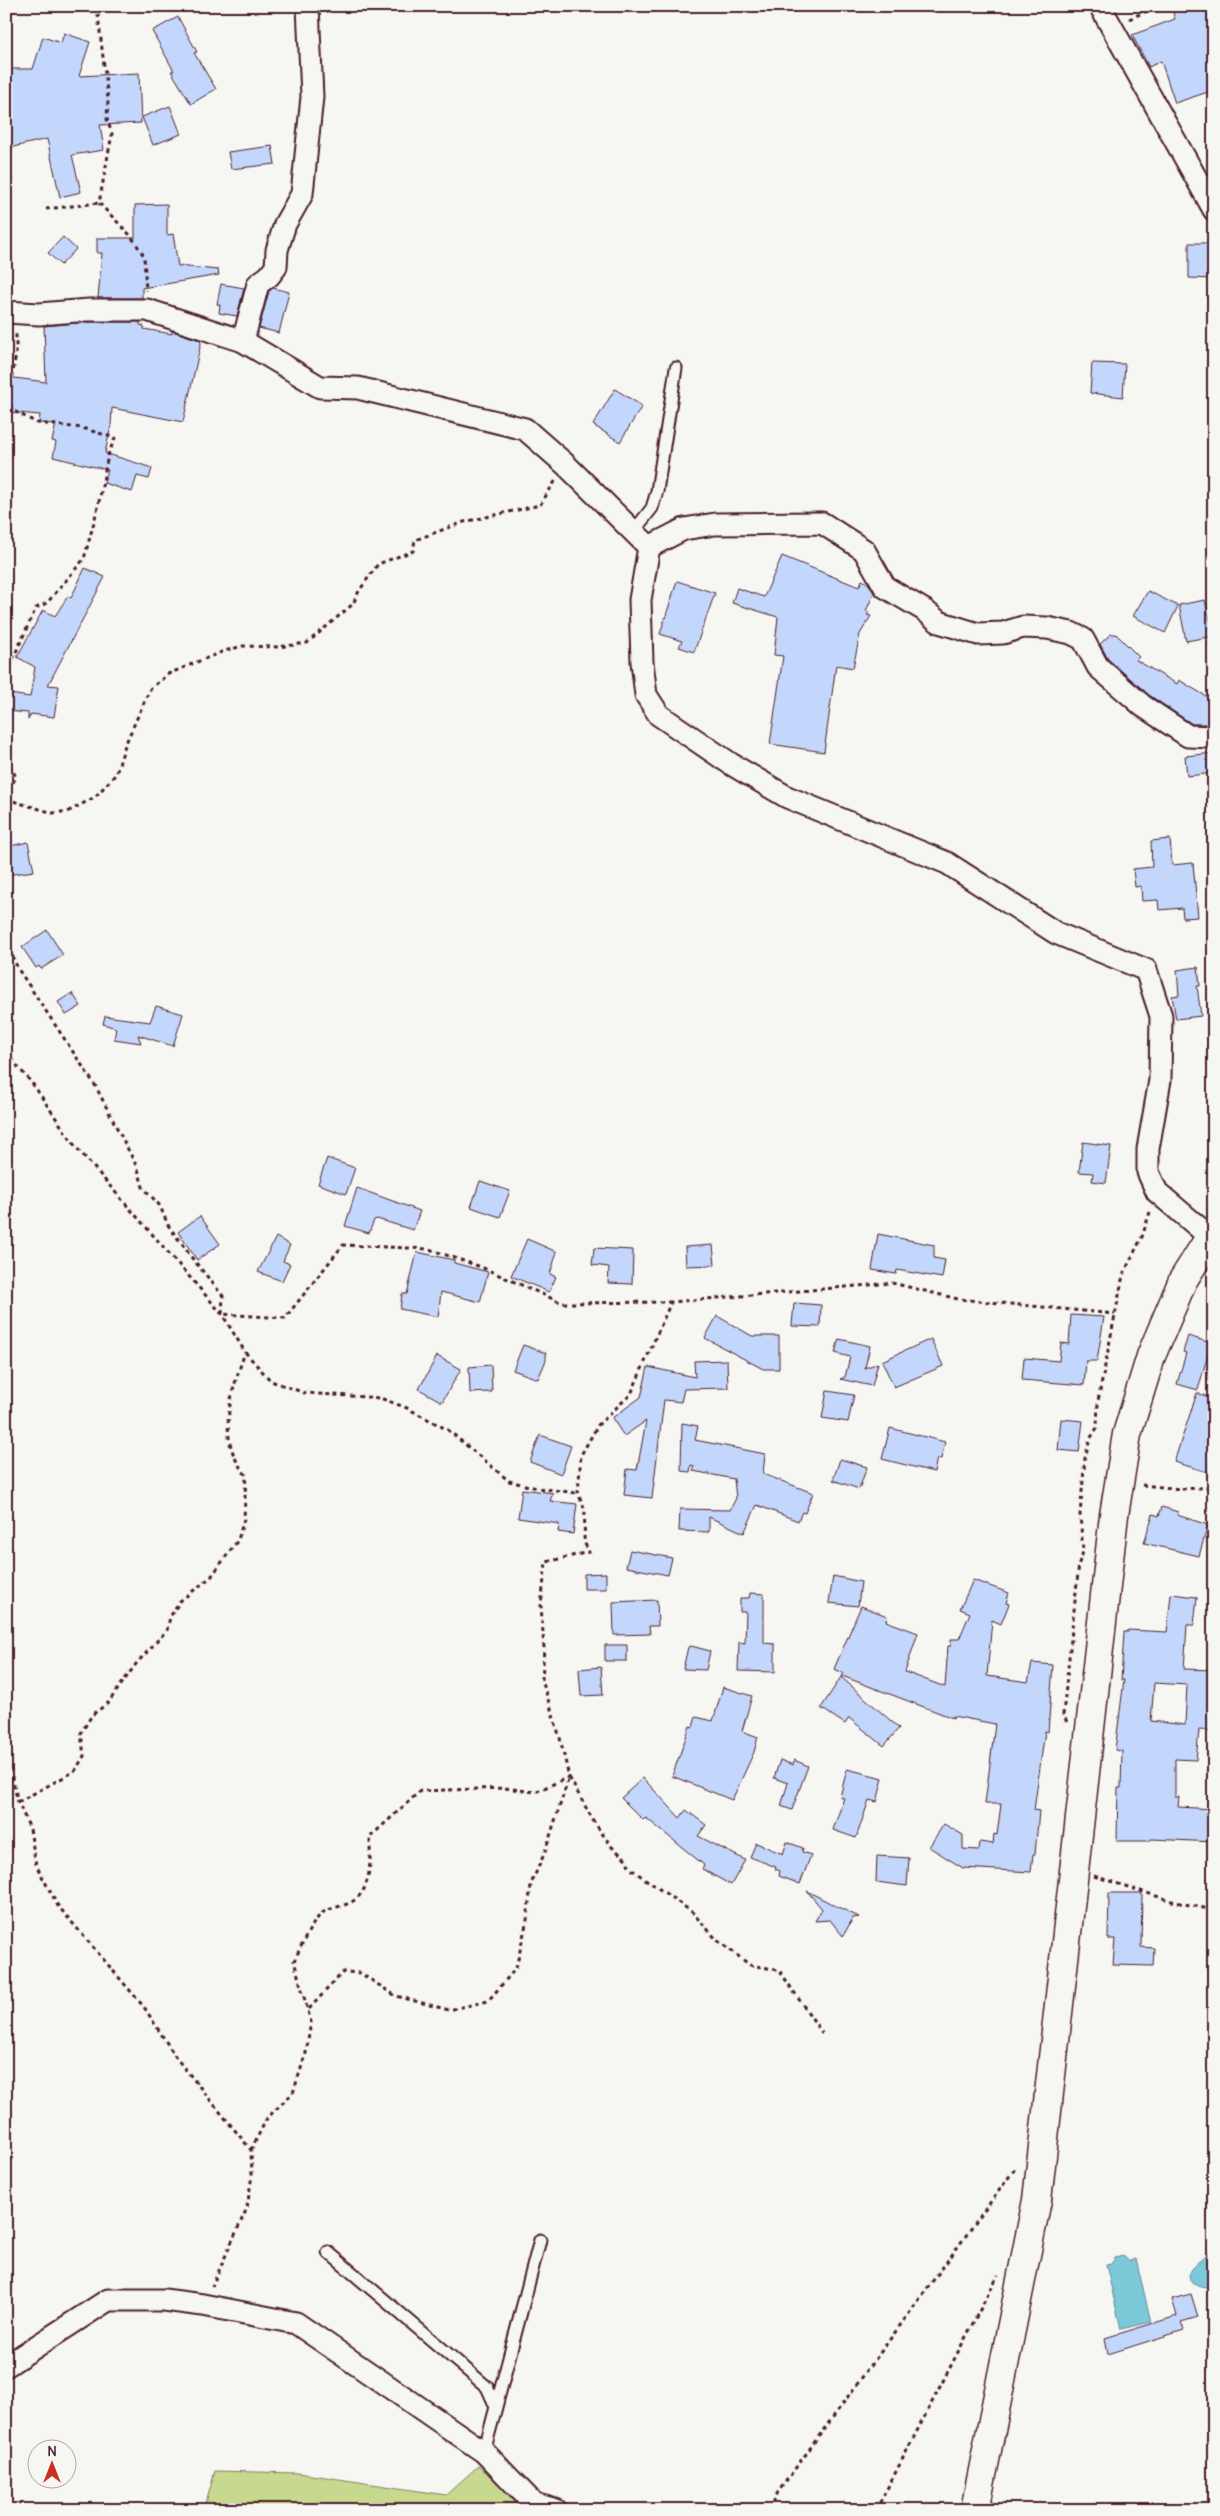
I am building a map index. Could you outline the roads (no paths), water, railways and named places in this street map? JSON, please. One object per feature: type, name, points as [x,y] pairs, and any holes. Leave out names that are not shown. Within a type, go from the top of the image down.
[{"type":"main road","points":[[974,2510],[1037,2200],[1119,1483],[1127,1434],[1151,1356],[1184,1280],[1212,1234]]},
{"type":"street","points":[[243,341],[258,284],[269,276],[276,267],[277,250],[285,224],[302,194],[312,98],[308,6]]},
{"type":"street","points":[[1100,6],[1113,26],[1214,210]]},
{"type":"street","points":[[12,312],[39,314],[89,310],[147,310],[243,341],[320,386],[358,388],[525,429],[565,464],[649,547]]},
{"type":"street","points":[[649,547],[684,529],[716,524],[822,524],[864,550],[885,586],[924,610],[939,622],[978,634],[1004,633],[1023,627],[1047,628],[1071,633],[1083,639],[1098,667],[1143,706],[1188,736],[1214,737]]},
{"type":"street","points":[[649,547],[640,600],[642,662],[646,695],[659,715],[731,764],[787,797],[947,863],[1056,933],[1146,970],[1161,1016],[1160,1080],[1148,1148],[1148,1172],[1157,1192],[1212,1234]]},
{"type":"street","points":[[6,2366],[108,2300],[164,2300],[203,2305],[296,2323],[484,2452],[534,2504],[556,2510]]},
{"type":"lane","points":[[634,531],[652,508],[657,491],[676,368]]},
{"type":"lane","points":[[484,2452],[540,2240]]},
{"type":"lane","points":[[328,2252],[487,2387],[496,2407]]},
{"type":"water","points":[[1214,2249],[1214,2286],[1209,2288],[1199,2287],[1191,2281],[1190,2273],[1194,2265]]},
{"type":"water","points":[[1123,2256],[1129,2261],[1136,2259],[1151,2322],[1121,2329],[1106,2265],[1111,2264],[1115,2258]]}]
